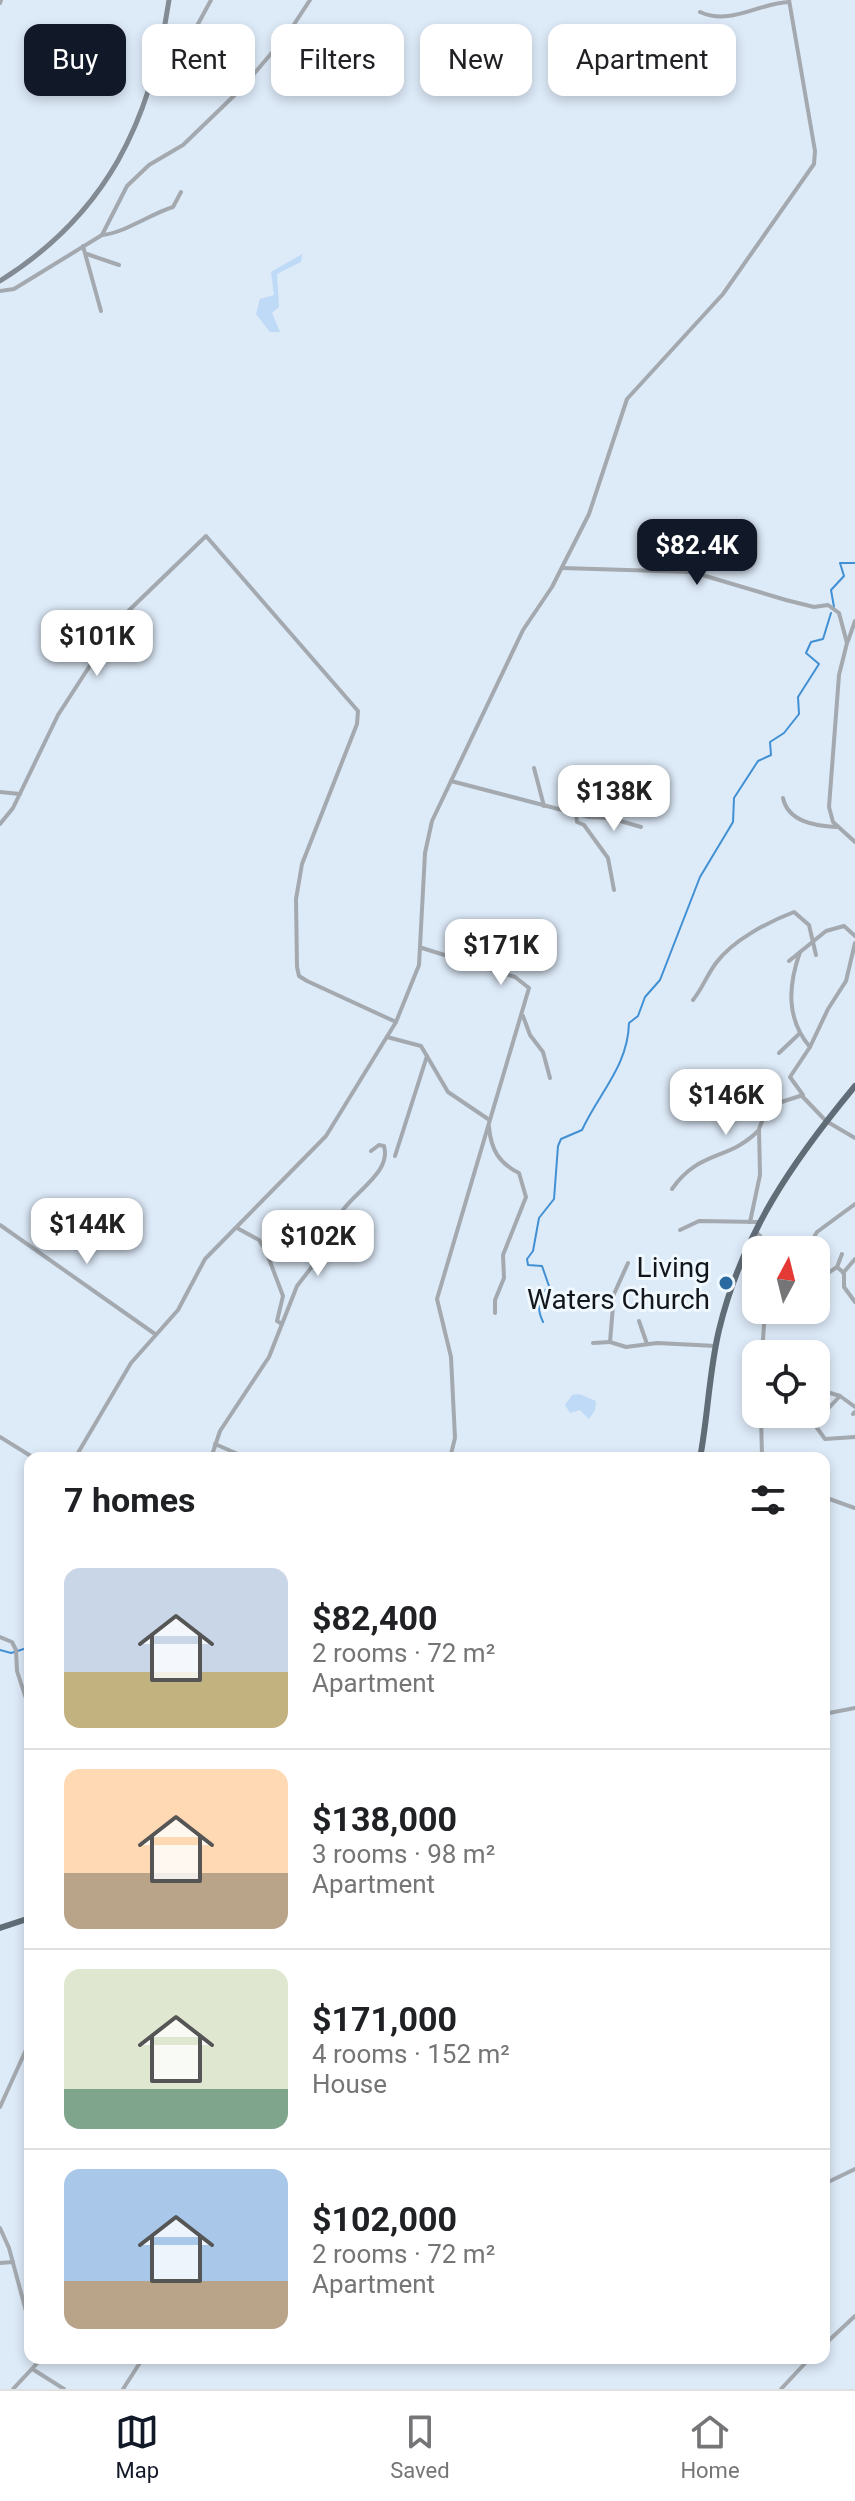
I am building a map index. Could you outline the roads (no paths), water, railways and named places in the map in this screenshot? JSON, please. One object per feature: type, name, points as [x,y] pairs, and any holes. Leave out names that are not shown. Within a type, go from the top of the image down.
[{"type":"highway","points":[[701,1452],[716,1346],[731,1289],[754,1230],[785,1176],[855,1086]]},
{"type":"highway","points":[[0,1928],[24,1920]]},
{"type":"main road","points":[[166,24],[169,0]]},
{"type":"main road","points":[[0,281],[57,238],[105,183],[127,149],[149,96]]},
{"type":"street","points":[[198,24],[211,0]]},
{"type":"street","points":[[295,24],[310,0]]},
{"type":"street","points":[[79,1452],[131,1363],[178,1310],[205,1259],[326,1136],[396,1022],[415,977],[422,948],[428,833],[523,630],[562,568],[589,514],[627,399],[723,294],[812,170],[815,151],[789,1],[767,2],[742,16],[709,17],[700,12]]},
{"type":"street","points":[[102,235],[127,186],[149,165],[183,145],[241,89],[271,53]]},
{"type":"street","points":[[0,291],[14,289],[102,235],[112,234],[154,212],[170,208],[181,192]]},
{"type":"street","points":[[83,246],[101,311]]},
{"type":"street","points":[[87,254],[119,265]]},
{"type":"street","points":[[0,824],[20,794],[58,715],[120,619],[206,536],[358,711],[357,724],[302,864],[296,899],[297,967],[299,976],[307,981],[396,1022]]},
{"type":"street","points":[[562,568],[692,572],[800,603],[828,605],[839,613],[847,643]]},
{"type":"street","points":[[855,621],[839,675],[829,807],[837,827],[855,842]]},
{"type":"street","points":[[534,768],[544,806]]},
{"type":"street","points":[[451,781],[576,814],[641,827]]},
{"type":"street","points":[[0,792],[20,794]]},
{"type":"street","points":[[783,798],[785,806],[801,821],[837,827]]},
{"type":"street","points":[[576,814],[577,822],[584,825],[608,858],[614,890]]},
{"type":"street","points":[[693,1000],[717,962],[756,927],[794,912],[809,925],[816,955]]},
{"type":"street","points":[[789,961],[826,931],[842,926],[855,936]]},
{"type":"street","points":[[855,943],[846,981],[789,1078],[826,1121],[855,1138]]},
{"type":"street","points":[[422,948],[520,980],[529,988],[436,1304],[451,1357],[455,1438],[452,1452]]},
{"type":"street","points":[[800,952],[790,1010],[799,1034],[810,1047]]},
{"type":"street","points":[[522,1015],[530,1035],[543,1052],[550,1078]]},
{"type":"street","points":[[779,1053],[799,1034]]},
{"type":"street","points":[[387,1037],[421,1046],[448,1092],[489,1119],[494,1152],[503,1165],[519,1173],[526,1197],[503,1255],[504,1278],[495,1300],[495,1313]]},
{"type":"street","points":[[395,1156],[428,1055]]},
{"type":"street","points":[[672,1189],[686,1169],[710,1155],[740,1147],[759,1129],[769,1107],[802,1096]]},
{"type":"street","points":[[750,1222],[760,1172],[759,1129]]},
{"type":"street","points":[[213,1452],[258,1379],[297,1286],[335,1237],[335,1227],[341,1215],[383,1162],[384,1146],[379,1145],[371,1151]]},
{"type":"street","points":[[815,1236],[855,1204]]},
{"type":"street","points":[[680,1230],[699,1221],[758,1222]]},
{"type":"street","points":[[0,1225],[155,1334]]},
{"type":"street","points":[[237,1228],[259,1240],[266,1251],[283,1296],[277,1321],[282,1324]]},
{"type":"street","points":[[754,1230],[760,1236]]},
{"type":"street","points":[[830,1272],[837,1267],[842,1254]]},
{"type":"street","points":[[843,1273],[855,1259]]},
{"type":"street","points":[[610,1342],[614,1294],[628,1263]]},
{"type":"street","points":[[837,1267],[843,1273],[844,1287],[855,1302]]},
{"type":"street","points":[[639,1321],[647,1344]]},
{"type":"street","points":[[593,1343],[610,1342],[626,1347],[647,1344],[716,1346]]},
{"type":"street","points":[[830,1393],[840,1396],[854,1411]]},
{"type":"street","points":[[830,1407],[840,1396]]},
{"type":"street","points":[[761,1428],[762,1452]]},
{"type":"street","points":[[818,1428],[828,1440],[855,1437]]},
{"type":"street","points":[[0,1437],[24,1452]]},
{"type":"street","points":[[215,1444],[233,1452]]},
{"type":"street","points":[[830,1499],[855,1508]]},
{"type":"street","points":[[0,1637],[12,1642],[24,1693]]},
{"type":"street","points":[[830,1713],[855,1708]]},
{"type":"street","points":[[0,2107],[24,2054]]},
{"type":"street","points":[[830,2181],[855,2169]]},
{"type":"street","points":[[0,2228],[24,2303]]},
{"type":"street","points":[[0,2263],[13,2262]]},
{"type":"street","points":[[830,2339],[855,2316]]},
{"type":"street","points":[[13,2389],[39,2364]]},
{"type":"street","points":[[123,2389],[139,2364]]},
{"type":"street","points":[[781,2389],[804,2364]]},
{"type":"street","points":[[34,2370],[64,2389]]},
{"type":"waterway","points":[[834,607],[831,590],[844,576],[840,563],[855,563]]},
{"type":"waterway","points":[[543,1322],[539,1303],[549,1286],[542,1266],[528,1265],[527,1259],[533,1251],[539,1218],[554,1199],[558,1146],[561,1139],[582,1130],[612,1079],[624,1053],[629,1023],[638,1016],[645,997],[660,980],[700,877],[733,822],[734,798],[758,761],[771,755],[770,742],[784,733],[799,714],[798,697],[819,664],[806,653],[811,642],[823,639],[831,613]]},
{"type":"waterway","points":[[0,1650],[11,1653],[24,1649]]},
{"type":"place","name":"Living Waters Church","points":[[726,1283]]}]
